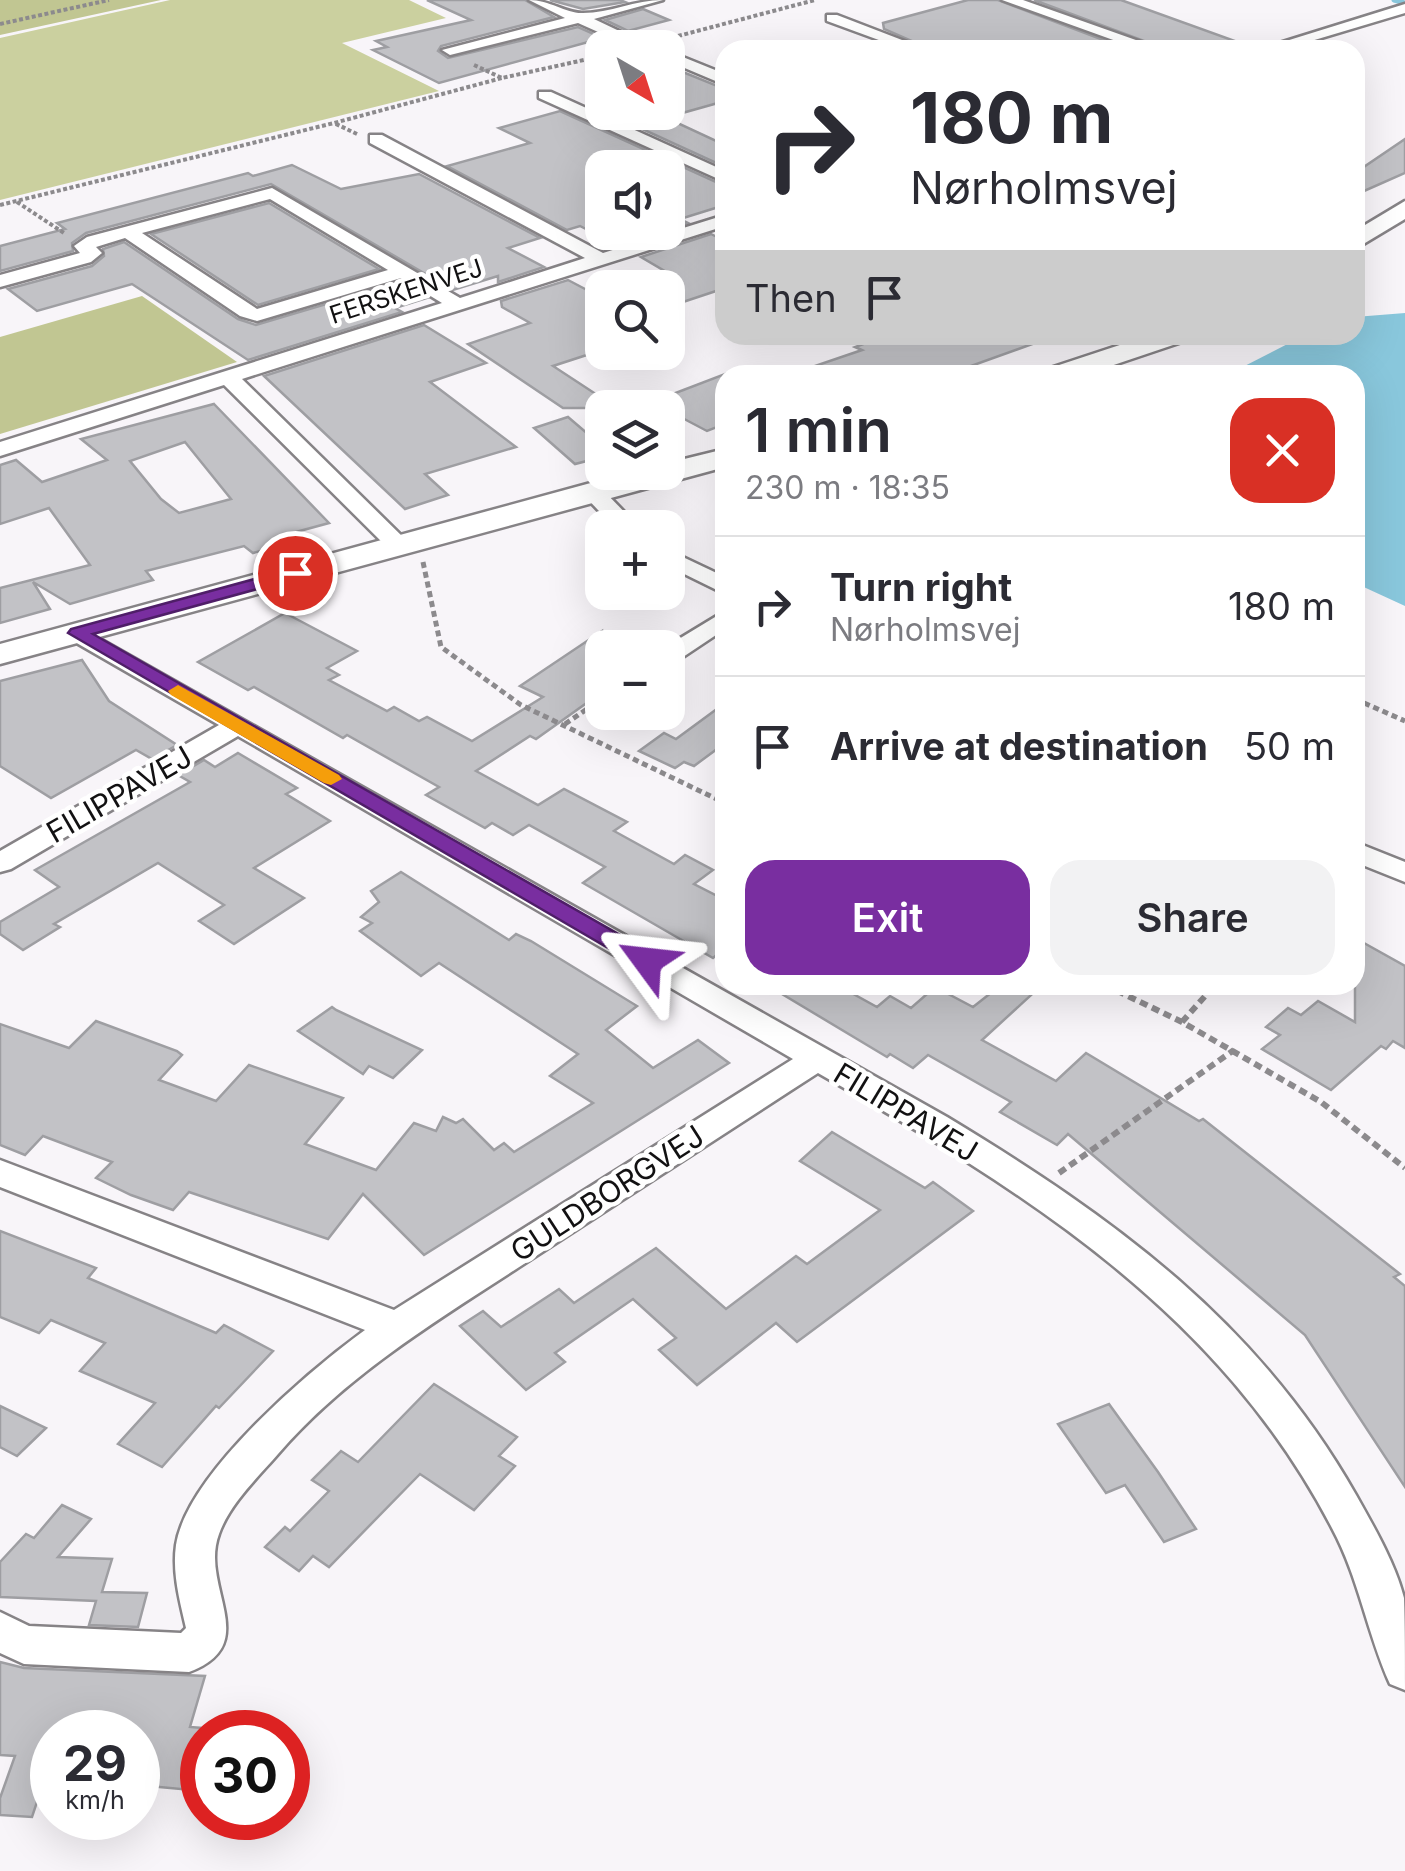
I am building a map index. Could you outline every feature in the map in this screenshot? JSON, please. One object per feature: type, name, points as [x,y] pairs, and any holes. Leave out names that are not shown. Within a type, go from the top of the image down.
[{"type":"street","points":[[536,0],[607,30]]},
{"type":"street","points":[[450,50],[656,0]]},
{"type":"street","points":[[1009,0],[1127,40]]},
{"type":"street","points":[[1298,40],[1405,8]]},
{"type":"street","points":[[831,24],[852,25],[893,40]]},
{"type":"street","points":[[685,63],[715,76]]},
{"type":"street","points":[[548,102],[715,174]]},
{"type":"street","points":[[384,143],[415,141]]},
{"type":"street","points":[[384,143],[601,258]]},
{"type":"street","points":[[83,246],[272,193],[457,304]]},
{"type":"street","points":[[1365,235],[1405,208]]},
{"type":"street","name":"FERSKENVEJ","points":[[0,448],[715,223]]},
{"type":"street","points":[[128,232],[256,315],[402,272]]},
{"type":"street","points":[[0,281],[93,253],[83,246]]},
{"type":"street","points":[[1087,365],[1146,345]]},
{"type":"street","points":[[228,377],[398,545]]},
{"type":"street","points":[[685,468],[715,460]]},
{"type":"street","points":[[0,654],[600,490]]},
{"type":"street","points":[[592,492],[610,510]]},
{"type":"street","points":[[685,566],[715,582]]},
{"type":"street","points":[[685,645],[715,625]]},
{"type":"street","name":"FILIPPAVEJ","points":[[77,633],[818,1059],[1035,1189],[1123,1251],[1185,1305],[1244,1366],[1333,1491],[1374,1572],[1405,1670]]},
{"type":"street","name":"FILIPPAVEJ","points":[[1,863],[238,725]]},
{"type":"street","points":[[1365,856],[1405,874]]},
{"type":"street","name":"GULDBORGVEJ","points":[[0,1631],[24,1645],[190,1653],[208,1635],[197,1539],[210,1511],[249,1459],[293,1411],[339,1368],[397,1328],[818,1059]]},
{"type":"street","points":[[0,1173],[397,1328]]},
{"type":"path","points":[[0,24],[109,0]]},
{"type":"path","points":[[685,36],[815,0]]},
{"type":"path","points":[[450,50],[502,78]]},
{"type":"path","points":[[0,205],[585,60]]},
{"type":"path","points":[[334,123],[368,140],[384,143]]},
{"type":"path","points":[[16,201],[83,246]]},
{"type":"path","points":[[398,545],[418,554],[426,566],[441,647],[522,704],[715,798]]},
{"type":"path","points":[[1365,704],[1405,721]]},
{"type":"path","points":[[564,725],[585,711]]},
{"type":"path","points":[[1126,995],[1234,1050],[1321,1102],[1405,1168]]},
{"type":"path","points":[[1182,1022],[1206,995]]},
{"type":"path","points":[[1035,1189],[1234,1050]]},
{"type":"green space","points":[[0,0],[161,0],[0,35]]},
{"type":"green space","points":[[170,0],[409,0],[446,18],[342,43],[439,91],[0,200],[0,38]]},
{"type":"green space","points":[[142,296],[237,362],[0,434],[0,337]]},
{"type":"water","points":[[1405,313],[1405,606],[1365,588],[1365,365],[1246,365],[1286,345],[1365,345],[1365,316]]},
{"type":"building","points":[[427,0],[525,0],[554,17],[441,46],[438,51],[448,58],[578,27],[585,30],[585,43],[439,83],[373,50],[387,47],[376,41],[471,20]]},
{"type":"building","points":[[550,0],[620,0],[625,2],[583,9]]},
{"type":"building","points":[[968,0],[998,0],[1104,40],[909,40],[884,29],[883,23]]},
{"type":"building","points":[[1034,0],[1121,0],[1232,40],[1141,40]]},
{"type":"building","points":[[643,9],[669,20],[626,30],[605,20]]},
{"type":"building","points":[[685,73],[715,85],[715,104],[685,112]]},
{"type":"building","points":[[560,111],[585,122],[585,130],[602,130],[646,150],[585,150],[585,229],[567,230],[447,166],[530,143],[499,128]]},
{"type":"building","points":[[685,126],[715,140],[715,162],[644,130],[685,130]]},
{"type":"building","points":[[1405,139],[1405,173],[1365,191],[1365,166]]},
{"type":"building","points":[[292,165],[341,189],[419,174],[540,238],[508,248],[544,267],[498,282],[498,276],[453,290],[271,184],[86,233],[72,243],[73,251],[0,271],[0,246],[65,229],[57,223]]},
{"type":"building","points":[[685,168],[715,181],[715,208],[685,217]]},
{"type":"building","points":[[269,203],[379,269],[258,305],[151,234]]},
{"type":"building","points":[[715,236],[715,291],[685,301],[685,270],[663,270],[641,257],[662,250],[685,250],[685,243]]},
{"type":"building","points":[[124,242],[238,319],[256,325],[400,282],[427,298],[395,308],[402,312],[248,360],[132,284],[37,311],[8,289],[92,266],[104,256],[103,249]]},
{"type":"building","points":[[568,280],[585,289],[585,356],[553,366],[590,390],[585,390],[585,408],[563,408],[468,344],[530,323],[502,307],[501,301]]},
{"type":"building","points":[[424,325],[486,363],[430,382],[516,447],[425,474],[448,495],[405,509],[264,376]]},
{"type":"building","points":[[1029,345],[974,365],[818,365],[862,350],[855,347]]},
{"type":"building","points":[[715,378],[715,428],[707,431],[685,419],[683,390]]},
{"type":"building","points":[[214,404],[329,523],[296,532],[302,539],[253,553],[244,546],[146,571],[153,580],[70,604],[33,582],[50,609],[0,623],[0,588],[90,565],[49,508],[0,524],[0,465],[16,460],[42,482],[107,460],[81,439]],"holes":[[[185,442],[231,499],[179,513],[161,499],[130,461]]]},
{"type":"building","points":[[568,417],[585,432],[585,461],[575,464],[534,428]]},
{"type":"building","points":[[285,613],[357,651],[327,668],[339,675],[329,680],[387,711],[394,707],[419,721],[427,717],[472,741],[543,697],[520,686],[585,642],[585,704],[536,739],[530,736],[476,771],[538,805],[564,789],[627,822],[614,831],[674,864],[685,855],[713,870],[694,884],[715,895],[715,956],[583,883],[605,867],[529,825],[513,835],[492,823],[485,828],[426,795],[439,787],[254,687],[248,690],[198,662]]},
{"type":"building","points":[[82,660],[109,701],[177,745],[152,759],[136,750],[51,798],[0,766],[0,681]]},
{"type":"building","points":[[715,710],[715,750],[694,766],[684,762],[675,768],[639,751],[664,733],[676,739]]},
{"type":"building","points":[[238,753],[297,788],[286,794],[330,821],[254,868],[304,898],[234,944],[199,921],[224,905],[158,863],[54,924],[60,927],[23,950],[0,934],[0,922],[59,887],[35,870],[190,782],[178,775],[204,760],[215,767]]},
{"type":"building","points":[[401,872],[509,940],[516,934],[531,941],[637,1006],[606,1030],[653,1068],[698,1040],[729,1063],[424,1255],[363,1194],[328,1239],[189,1192],[173,1210],[131,1195],[96,1178],[112,1162],[43,1136],[25,1155],[0,1145],[0,1024],[69,1048],[96,1021],[177,1051],[182,1055],[159,1080],[216,1101],[249,1065],[343,1098],[305,1144],[376,1170],[414,1123],[436,1131],[443,1117],[456,1123],[463,1119],[494,1150],[504,1143],[514,1152],[593,1103],[550,1076],[578,1054],[439,963],[421,976],[360,931],[372,923],[361,917],[379,902],[371,891]]},
{"type":"building","points":[[1365,944],[1405,966],[1405,1048],[1393,1041],[1386,1049],[1381,1046],[1331,1090],[1262,1049],[1280,1035],[1266,1027],[1288,1008],[1301,1015],[1318,1001],[1355,1022],[1355,995],[1365,995]]},
{"type":"building","points":[[784,995],[855,995],[877,1007],[890,996],[911,1008],[926,995],[950,995],[973,1007],[988,995],[1031,995],[982,1040],[1056,1081],[1086,1053],[1199,1121],[1203,1119],[1400,1274],[1394,1277],[1405,1286],[1405,1487],[1305,1335],[1068,1134],[1057,1145],[1000,1112],[1011,1102],[928,1055],[913,1068],[890,1054],[887,1057]]},
{"type":"building","points":[[332,1007],[422,1050],[393,1078],[369,1066],[363,1074],[298,1031]]},
{"type":"building","points":[[832,1132],[925,1188],[933,1182],[973,1211],[797,1342],[776,1323],[697,1385],[659,1350],[676,1338],[633,1299],[555,1353],[565,1362],[526,1390],[460,1326],[483,1311],[501,1327],[559,1289],[574,1303],[656,1248],[726,1309],[796,1256],[807,1264],[880,1210],[800,1161]]},
{"type":"building","points":[[0,1231],[96,1268],[88,1278],[216,1333],[224,1325],[273,1351],[219,1408],[216,1406],[162,1467],[118,1444],[155,1403],[80,1371],[105,1343],[51,1320],[39,1333],[0,1317]]},
{"type":"building","points":[[434,1384],[517,1437],[499,1456],[515,1466],[474,1510],[420,1474],[329,1567],[313,1556],[299,1571],[265,1547],[285,1527],[290,1531],[329,1491],[312,1480],[341,1451],[358,1462]]},
{"type":"building","points":[[1109,1404],[1196,1529],[1164,1542],[1125,1485],[1106,1493],[1058,1424]]},
{"type":"building","points":[[0,1406],[46,1428],[17,1456],[0,1447]]},
{"type":"building","points":[[62,1505],[91,1519],[58,1557],[112,1559],[102,1592],[147,1593],[138,1627],[89,1625],[96,1601],[0,1597],[0,1562],[26,1534],[34,1538]]},
{"type":"building","points":[[0,1662],[24,1668],[205,1676],[195,1710],[180,1710],[180,1789],[160,1787],[160,1710],[30,1710],[30,1817],[0,1815],[0,1798],[15,1756],[0,1755]]},
{"type":"waterway","points":[[1394,0],[1405,3]]},
{"type":"slow traffic","points":[[178,691],[331,779]]},
{"type":"route","points":[[295,573],[77,633],[647,961]]}]
